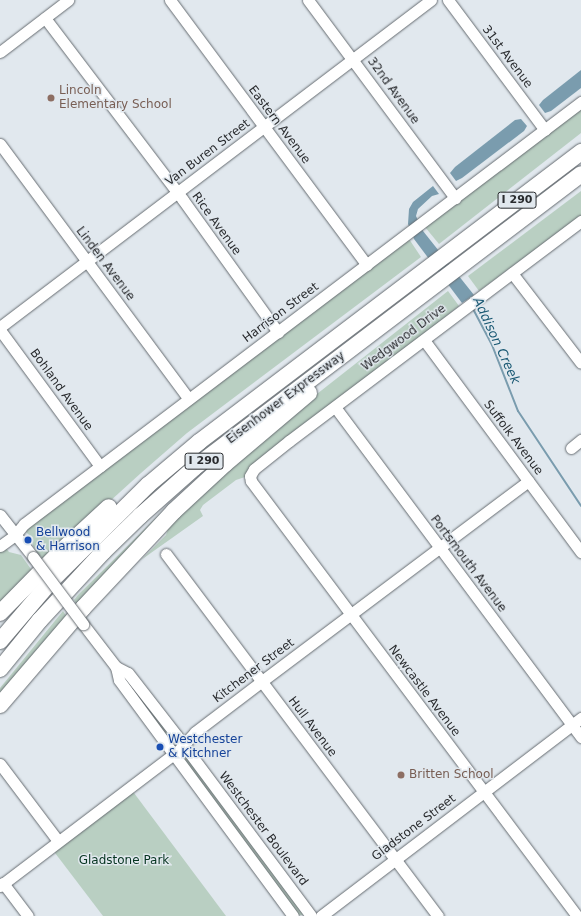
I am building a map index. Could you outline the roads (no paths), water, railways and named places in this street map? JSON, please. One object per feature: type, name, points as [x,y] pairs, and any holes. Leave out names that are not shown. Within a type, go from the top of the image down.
[{"type":"highway","points":[[540,183],[562,156],[581,140]]},
{"type":"highway","name":"Eisenhower Expressway","points":[[0,641],[63,568],[148,485],[199,442],[581,152]]},
{"type":"highway","name":"Eisenhower Expressway","points":[[0,669],[72,584],[140,516],[194,468],[581,174]]},
{"type":"highway","points":[[0,705],[89,603],[174,511],[225,464],[387,332],[401,311]]},
{"type":"highway","points":[[0,613],[58,554],[103,512],[118,500],[148,485]]},
{"type":"street","points":[[0,52],[68,0]]},
{"type":"street","name":"Eastern Avenue","points":[[170,0],[367,264]]},
{"type":"street","name":"32nd Avenue","points":[[308,0],[455,198]]},
{"type":"street","name":"Van Buren Street","points":[[0,328],[431,0]]},
{"type":"street","name":"31st Avenue","points":[[448,0],[545,130]]},
{"type":"street","name":"Rice Avenue","points":[[44,18],[177,193],[278,332]]},
{"type":"street","name":"Harrison Street","points":[[0,546],[15,535],[24,524],[581,102]]},
{"type":"street","name":"Linden Avenue","points":[[0,144],[189,399]]},
{"type":"street","name":"Wedgwood Drive","points":[[251,481],[250,476],[254,469],[581,221]]},
{"type":"street","points":[[512,273],[581,363]]},
{"type":"street","name":"Bohland Avenue","points":[[0,328],[100,466]]},
{"type":"street","name":"Suffolk Avenue","points":[[424,340],[581,552]]},
{"type":"street","name":"Portsmouth Avenue","points":[[335,407],[439,547],[577,722],[581,737]]},
{"type":"street","points":[[571,448],[581,440]]},
{"type":"street","name":"Newcastle Avenue","points":[[251,481],[577,916]]},
{"type":"street","name":"Kitchener Street","points":[[2,885],[173,755],[195,732],[528,481]]},
{"type":"street","name":"Westchester Boulevard","points":[[0,515],[116,667],[128,673],[312,916]]},
{"type":"street","name":"Hull Avenue","points":[[166,554],[438,916]]},
{"type":"street","name":"Westchester Boulevard","points":[[116,667],[118,680],[294,916]]},
{"type":"street","name":"Gladstone Street","points":[[320,916],[577,722]]},
{"type":"street","points":[[0,764],[58,841]]},
{"type":"street","points":[[2,885],[28,916]]},
{"type":"water","points":[[581,70],[581,88],[551,111],[545,113],[539,105],[543,100]]},
{"type":"water","points":[[521,119],[527,126],[524,131],[456,181],[450,173],[455,167],[515,120]]},
{"type":"water","points":[[433,186],[439,194],[432,196],[418,209],[416,216],[423,231],[474,295],[462,303],[414,239],[408,224],[409,209],[413,202]]},
{"type":"waterway","name":"Addison Creek","points":[[472,307],[492,345],[518,411],[581,506]]},
{"type":"place","name":"Lincoln Elementary School","points":[[51,98]]},
{"type":"place","name":"Bellwood & Harrison","points":[[28,540]]},
{"type":"place","name":"Westchester & Kitchner","points":[[160,747]]},
{"type":"place","name":"Britten School","points":[[401,775]]},
{"type":"park label","name":"Gladstone Park","points":[[124,861]]}]
